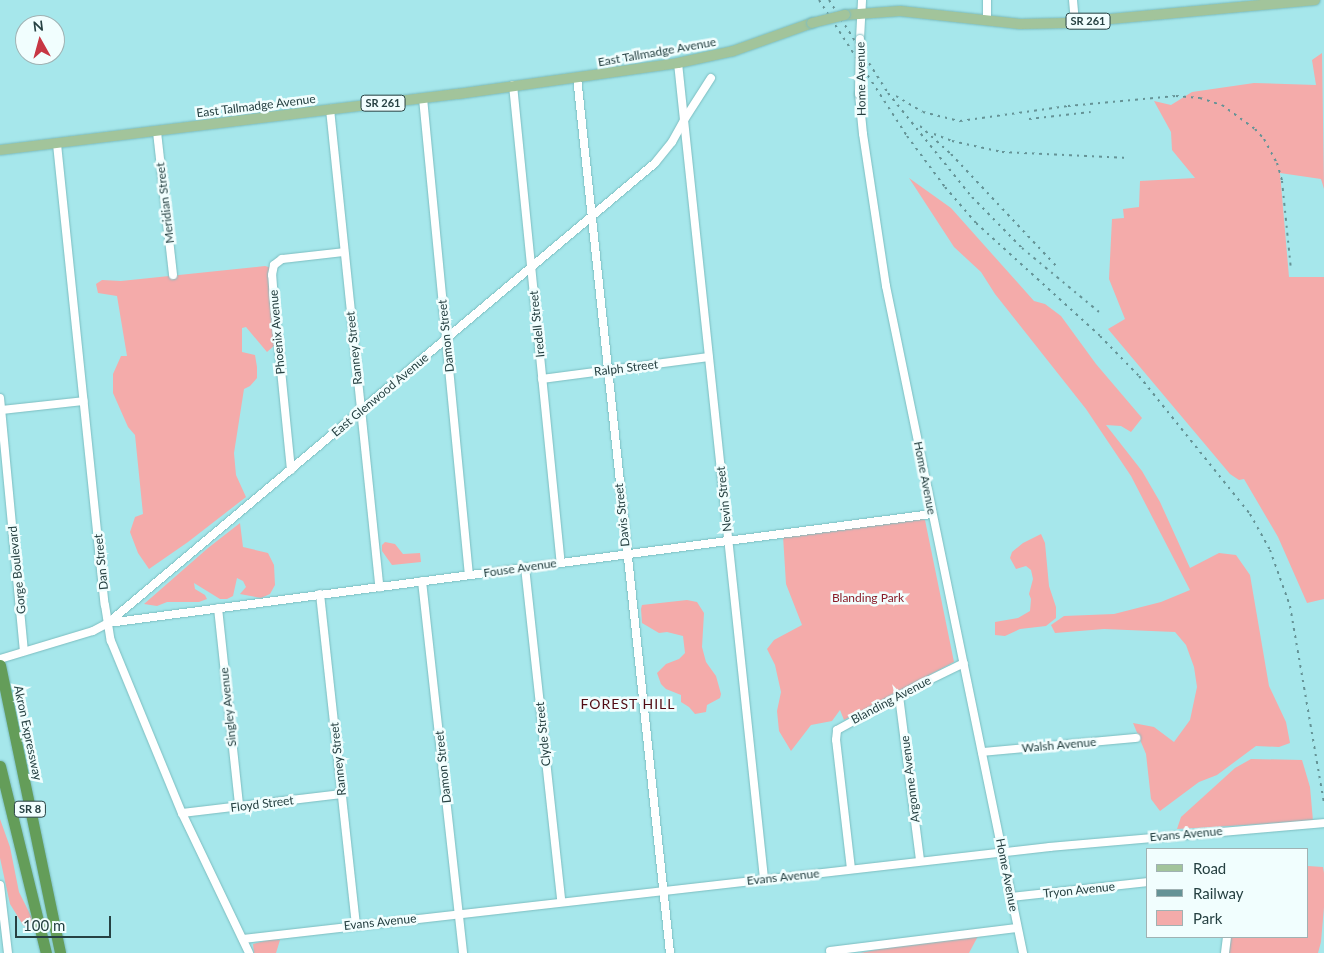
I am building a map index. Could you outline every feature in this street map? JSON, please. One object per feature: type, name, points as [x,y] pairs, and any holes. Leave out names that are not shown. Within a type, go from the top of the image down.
[{"type":"highway","name":"Akron Expressway","points":[[0,665],[60,953]]},
{"type":"highway","name":"SR 8","points":[[0,766],[46,953]]},
{"type":"highway","points":[[0,797],[21,854]]},
{"type":"main road","name":"East Tallmadge Avenue","points":[[0,150],[423,98],[678,63],[733,50],[812,23],[845,15],[907,12],[1029,24],[1075,23],[1315,0]]},
{"type":"street","name":"Home Avenue","points":[[862,0],[860,14],[859,94],[863,134],[886,286],[1023,953]]},
{"type":"street","points":[[987,0],[987,21]]},
{"type":"street","points":[[1073,0],[1075,23]]},
{"type":"street","points":[[678,63],[684,120]]},
{"type":"street","name":"Davis Street","points":[[577,77],[626,554],[670,953]]},
{"type":"street","name":"East Glenwood Avenue","points":[[0,658],[92,631],[108,623],[655,163],[668,148],[711,78]]},
{"type":"street","name":"Iredell Street","points":[[513,86],[561,562]]},
{"type":"street","name":"Damon Street","points":[[423,98],[469,575]]},
{"type":"street","name":"Ranney Street","points":[[330,109],[379,587]]},
{"type":"street","name":"Nevin Street","points":[[684,120],[764,879]]},
{"type":"street","name":"Meridian Street","points":[[156,132],[173,275]]},
{"type":"street","name":"Dan Street","points":[[57,144],[108,623],[114,649],[182,813],[249,953]]},
{"type":"street","name":"Phoenix Avenue","points":[[291,470],[272,276],[274,265],[282,259],[344,252]]},
{"type":"street","name":"Ralph Street","points":[[542,379],[709,357]]},
{"type":"street","name":"Gorge Boulevard","points":[[0,398],[21,652]]},
{"type":"street","points":[[1,410],[84,401]]},
{"type":"street","name":"Fouse Avenue","points":[[108,623],[932,514]]},
{"type":"street","name":"Clyde Street","points":[[525,567],[560,902]]},
{"type":"street","name":"Damon Street","points":[[422,582],[463,953]]},
{"type":"street","name":"Ranney Street","points":[[320,594],[356,924]]},
{"type":"street","name":"Singley Avenue","points":[[218,608],[239,806]]},
{"type":"street","name":"Blanding Avenue","points":[[851,869],[837,730],[964,663]]},
{"type":"street","name":"Argonne Avenue","points":[[899,696],[920,861]]},
{"type":"street","name":"Walsh Avenue","points":[[982,752],[1136,738]]},
{"type":"street","name":"Floyd Street","points":[[182,813],[342,794]]},
{"type":"street","name":"Evans Avenue","points":[[243,938],[920,861],[1324,823]]},
{"type":"street","name":"Tryon Avenue","points":[[1011,897],[1146,882]]},
{"type":"street","points":[[0,885],[8,953]]},
{"type":"street","points":[[830,951],[853,951],[1017,928]]},
{"type":"street","points":[[1225,953],[1227,938]]},
{"type":"green space","points":[[1322,53],[1324,189],[1321,179],[1280,173],[1289,277],[1324,277],[1324,599],[1307,603],[1278,537],[1244,479],[1239,480],[1230,474],[1108,329],[1125,319],[1109,279],[1112,219],[1124,218],[1123,209],[1139,207],[1140,181],[1195,178],[1172,150],[1171,132],[1154,101],[1171,105],[1192,92],[1254,83],[1316,85],[1312,60]]},
{"type":"green space","points":[[909,178],[951,208],[1034,301],[1045,304],[1061,316],[1096,364],[1142,418],[1131,432],[1121,426],[1106,425],[1142,471],[1160,502],[1190,568],[1219,553],[1236,555],[1250,575],[1269,686],[1286,722],[1290,743],[1279,747],[1256,746],[1217,775],[1199,782],[1160,811],[1151,799],[1146,754],[1133,723],[1154,727],[1174,742],[1190,720],[1197,687],[1194,667],[1186,645],[1175,632],[1104,629],[1055,633],[1051,625],[1064,616],[1114,614],[1161,602],[1190,590],[1131,476],[1086,409],[995,294],[981,272],[954,247]]},
{"type":"green space","points":[[265,266],[272,268],[276,344],[267,352],[246,327],[242,328],[242,352],[255,355],[257,367],[257,378],[250,386],[244,389],[234,453],[236,475],[246,497],[188,542],[149,569],[138,553],[130,532],[135,517],[143,514],[135,435],[128,427],[113,393],[113,374],[121,356],[127,356],[117,296],[98,293],[96,284],[102,280],[121,281]]},
{"type":"green space","name":"Blanding Park","points":[[925,520],[954,662],[844,720],[840,710],[832,721],[811,725],[791,751],[779,731],[777,711],[781,692],[775,665],[767,649],[774,640],[802,625],[786,584],[783,536]]},
{"type":"green space","points":[[240,523],[243,547],[268,553],[274,565],[275,585],[270,594],[261,598],[240,594],[246,587],[243,581],[237,578],[233,596],[227,599],[220,599],[194,583],[195,589],[205,595],[207,599],[199,602],[167,602],[157,606],[144,604],[208,548]]},
{"type":"green space","points":[[1041,534],[1045,543],[1049,586],[1056,607],[1056,618],[1046,626],[1020,629],[1005,636],[995,635],[995,622],[1018,618],[1030,611],[1031,599],[1029,594],[1033,579],[1031,570],[1026,566],[1016,569],[1010,558],[1012,552],[1023,543]]},
{"type":"green space","points":[[385,542],[395,544],[403,554],[420,553],[421,562],[392,565],[382,551],[382,545]]},
{"type":"green space","points":[[687,600],[697,602],[704,613],[702,647],[706,662],[716,676],[721,694],[720,698],[707,705],[706,712],[695,714],[681,702],[681,695],[666,689],[661,684],[657,673],[666,664],[679,659],[685,653],[683,636],[667,632],[659,633],[642,623],[641,609],[642,605]]},
{"type":"green space","points":[[1251,759],[1302,760],[1310,787],[1313,821],[1177,829],[1181,817],[1235,768]]},
{"type":"green space","points":[[0,819],[10,847],[19,892],[34,922],[33,926],[28,928],[23,925],[10,904],[0,858]]},
{"type":"green space","points":[[1309,866],[1323,867],[1324,907],[1321,942],[1318,953],[1226,953],[1230,938],[1309,938]]},
{"type":"green space","points":[[978,936],[969,953],[860,953],[905,944]]},
{"type":"green space","points":[[272,939],[280,940],[276,953],[254,953],[253,944]]},
{"type":"railway","points":[[819,0],[907,136],[945,187],[976,223],[1100,336],[1139,376],[1250,514],[1270,550],[1290,606],[1324,803]]},
{"type":"railway","points":[[829,0],[888,93],[972,197],[1022,248],[1099,312]]},
{"type":"railway","points":[[896,96],[923,112],[960,121],[1068,106],[1176,96],[1200,98],[1222,105],[1255,129],[1264,139],[1277,163],[1282,181],[1291,269]]},
{"type":"railway","points":[[1029,119],[1091,112]]},
{"type":"railway","points":[[920,126],[951,154],[1056,266]]},
{"type":"railway","points":[[934,134],[952,141],[1002,152],[1129,158]]},
{"type":"district","name":"FOREST HILL","points":[[628,704]]}]
